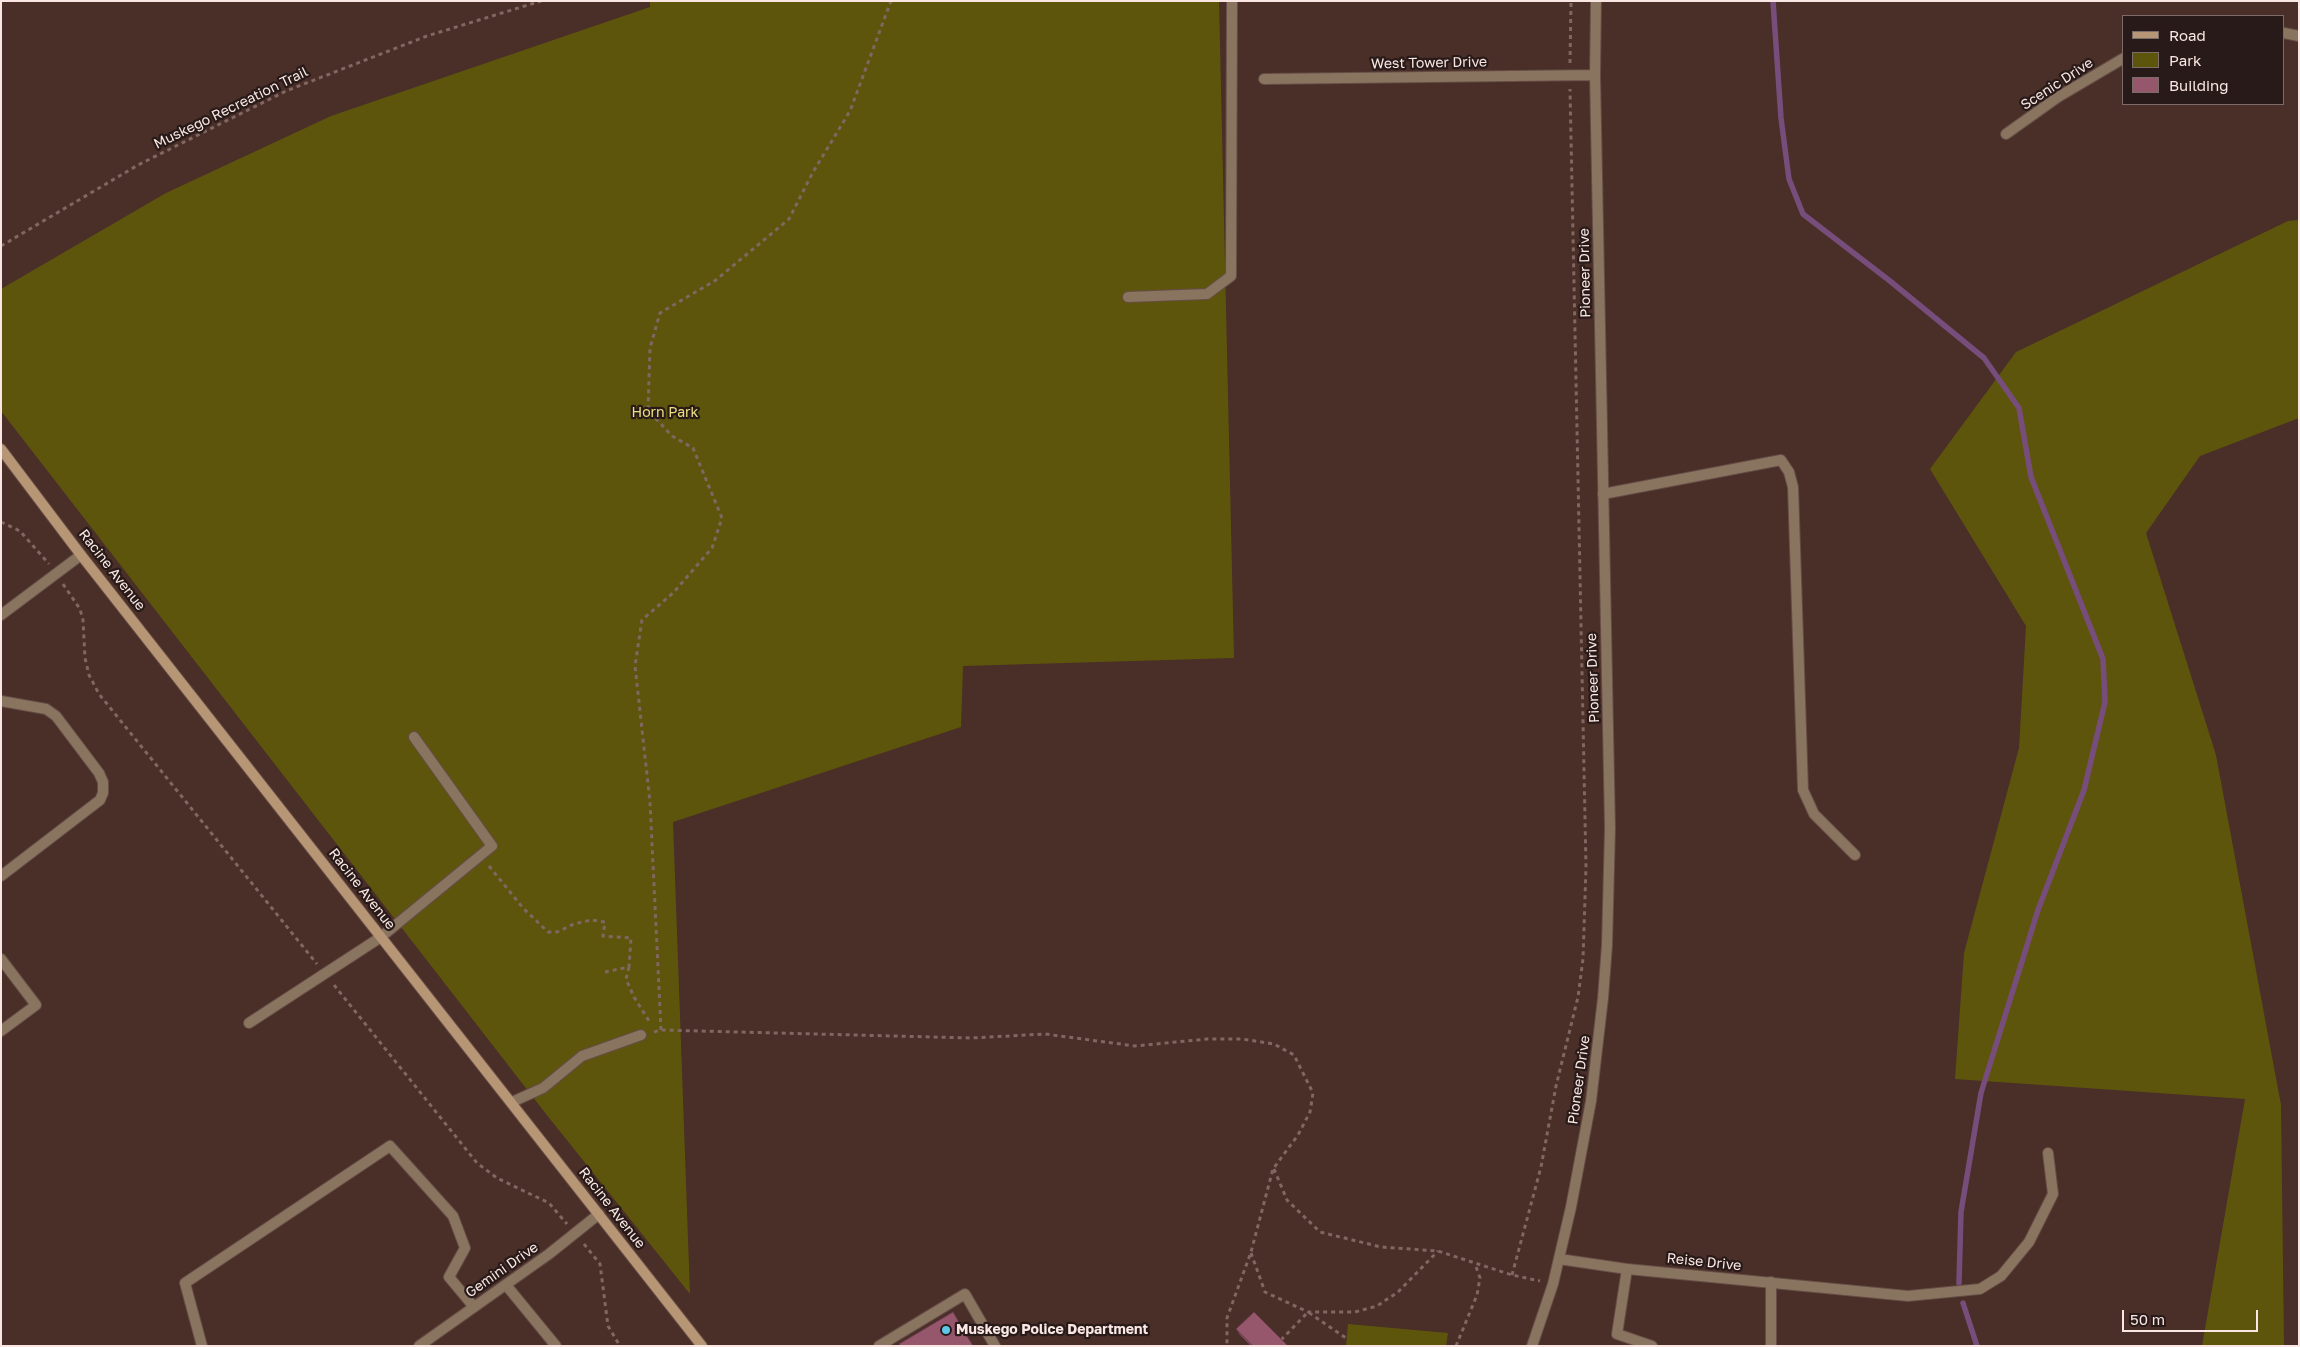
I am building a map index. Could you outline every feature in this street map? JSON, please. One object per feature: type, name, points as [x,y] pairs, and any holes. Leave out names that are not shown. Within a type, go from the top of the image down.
[{"type":"main road","name":"Racine Avenue","points":[[1,448],[81,555],[702,1346]]},
{"type":"street","points":[[1128,297],[1207,294],[1231,276],[1232,1]]},
{"type":"street","name":"Pioneer Drive","points":[[1532,1346],[1553,1284],[1571,1207],[1591,1101],[1607,945],[1610,828],[1602,494],[1595,75],[1596,1]]},
{"type":"street","points":[[2285,33],[2299,36]]},
{"type":"street","name":"Scenic Drive","points":[[2006,134],[2058,97],[2122,59]]},
{"type":"street","name":"West Tower Drive","points":[[1264,79],[1595,75]]},
{"type":"street","points":[[1602,494],[1781,460],[1789,472],[1793,487],[1804,790],[1814,814],[1855,855]]},
{"type":"street","points":[[1,615],[81,555]]},
{"type":"street","points":[[1,701],[46,709],[56,716],[75,738],[103,782],[103,793],[100,800],[1,876]]},
{"type":"street","points":[[249,1024],[382,937],[492,846],[414,737]]},
{"type":"street","points":[[1,960],[36,1005],[1,1031]]},
{"type":"street","points":[[512,1102],[543,1088],[582,1056],[641,1035]]},
{"type":"street","points":[[202,1346],[185,1283],[390,1146],[453,1216],[465,1248],[449,1278],[474,1307]]},
{"type":"street","name":"Reise Drive","points":[[1559,1259],[1627,1269],[1908,1296],[1980,1289],[2001,1276],[2029,1242],[2053,1194],[2048,1153]]},
{"type":"street","name":"Gemini Drive","points":[[419,1346],[549,1254],[599,1214]]},
{"type":"street","points":[[1627,1269],[1616,1334],[1652,1346]]},
{"type":"street","points":[[1771,1282],[1771,1346]]},
{"type":"street","points":[[506,1285],[556,1346]]},
{"type":"street","points":[[879,1346],[965,1294],[995,1346]]},
{"type":"path","name":"Muskego Recreation Trail","points":[[1,246],[138,165],[286,91],[427,36],[541,1]]},
{"type":"path","points":[[661,1030],[650,802],[635,666],[642,620],[674,592],[712,548],[722,518],[693,448],[672,436],[648,410],[650,348],[660,312],[716,280],[789,219],[813,172],[850,111],[890,1]]},
{"type":"path","points":[[1570,62],[1571,1]]},
{"type":"path","points":[[1512,1275],[1541,1168],[1556,1086],[1578,997],[1583,959],[1586,857],[1570,84]]},
{"type":"path","points":[[1,522],[20,531],[44,558]]},
{"type":"path","points":[[73,598],[83,620],[85,658],[89,674],[99,694],[477,1163],[496,1178],[549,1203],[558,1213]]},
{"type":"path","points":[[480,856],[523,908],[548,932],[557,932],[574,924],[591,920],[605,922],[603,936],[631,938],[629,967],[626,979],[634,998],[655,1031]]},
{"type":"path","points":[[605,972],[629,967]]},
{"type":"path","points":[[641,1035],[661,1030],[971,1038],[1045,1034],[1135,1046],[1207,1039],[1242,1039],[1274,1044],[1294,1055],[1313,1093],[1310,1112],[1298,1135],[1273,1168],[1251,1252],[1228,1318],[1227,1346]]},
{"type":"path","points":[[1273,1168],[1287,1200],[1320,1232],[1381,1247],[1438,1250],[1512,1275],[1553,1284]]},
{"type":"path","points":[[1280,1340],[1308,1312],[1355,1312],[1376,1306],[1398,1292],[1438,1250]]},
{"type":"path","points":[[1251,1252],[1265,1292],[1308,1312],[1346,1338]]},
{"type":"path","points":[[1456,1346],[1477,1296],[1480,1278],[1474,1263]]},
{"type":"path","points":[[600,1264],[608,1326],[620,1346]]},
{"type":"green space","name":"Horn Park","points":[[650,1],[1219,1],[1234,658],[963,666],[961,727],[673,822],[690,1294],[546,1114],[1,411],[1,289],[166,193],[331,116],[650,7]]},
{"type":"green space","points":[[2299,220],[2299,418],[2200,456],[2146,533],[2216,755],[2281,1105],[2284,1346],[2202,1346],[2245,1099],[1955,1079],[1964,953],[2019,748],[2026,626],[1930,469],[2016,352],[2288,221]]},
{"type":"green space","points":[[1348,1324],[1448,1333],[1446,1346],[1346,1346]]},
{"type":"building","name":"Muskego Police Department","points":[[953,1312],[973,1346],[900,1346],[899,1344]]},
{"type":"building","points":[[1254,1312],[1288,1346],[1253,1346],[1236,1329]]},
{"type":"waterway","points":[[1773,1],[1781,118],[1789,179],[1803,214],[1890,281],[1984,358],[2019,408],[2031,477],[2103,659],[2105,702],[2084,790],[2038,910],[1981,1093],[1961,1212],[1959,1283]]},
{"type":"waterway","points":[[1963,1303],[1977,1346]]},
{"type":"place","name":"Muskego Police Department","points":[[946,1330]]}]
